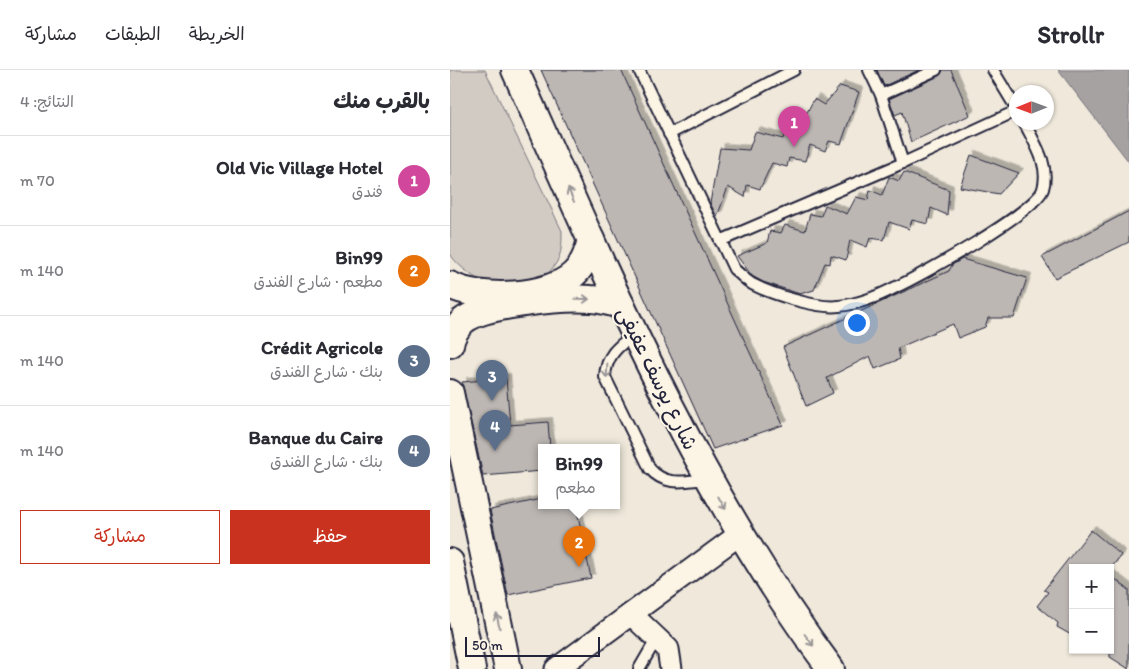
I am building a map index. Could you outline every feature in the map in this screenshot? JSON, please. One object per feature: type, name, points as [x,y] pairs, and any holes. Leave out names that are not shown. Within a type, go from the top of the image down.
[{"type":"street","name":"شارع يوسف عفيفى","points":[[515,70],[634,334],[708,479],[740,534],[801,629],[831,669]]},
{"type":"street","points":[[450,344],[453,334],[464,321],[490,310],[540,296],[576,273],[586,257],[591,240]]},
{"type":"street","points":[[450,285],[480,295],[593,299],[621,305]]},
{"type":"street","points":[[450,393],[508,669]]},
{"type":"street","points":[[556,669],[740,534]]},
{"type":"street","points":[[450,562],[472,669]]},
{"type":"street","points":[[631,614],[668,649],[671,669]]},
{"type":"lane","points":[[639,70],[734,269],[750,283],[774,294],[808,303],[837,307],[863,301],[897,287],[1010,221],[1043,192],[1046,172],[1040,153],[1028,130]]},
{"type":"lane","points":[[669,134],[794,70]]},
{"type":"lane","points":[[869,70],[881,95],[903,163]]},
{"type":"lane","points":[[881,95],[936,70]]},
{"type":"lane","points":[[993,70],[1009,98]]},
{"type":"lane","points":[[720,241],[903,163],[1009,113]]},
{"type":"lane","points":[[634,334],[613,351],[606,368],[605,378],[650,469],[656,477],[666,481],[708,479]]},
{"type":"lane","points":[[639,669],[658,638]]},
{"type":"shaded area","points":[[450,70],[485,70],[562,231],[559,256],[555,265],[545,275],[518,283],[488,283],[468,273],[450,253]]},
{"type":"shaded area","points":[[1058,70],[1129,70],[1129,162]]},
{"type":"building","points":[[541,70],[621,70],[783,425],[713,449]]},
{"type":"building","points":[[877,70],[919,70],[884,86]]},
{"type":"building","points":[[943,70],[951,70],[970,115],[911,142],[902,112],[895,115],[889,99],[939,76]]},
{"type":"building","points":[[840,86],[859,92],[841,144],[829,141],[825,151],[810,145],[805,161],[789,158],[787,167],[772,163],[760,189],[747,185],[745,197],[728,187],[717,217],[710,203],[720,148],[749,150],[755,132],[783,139],[791,116],[803,120],[814,99],[824,105]]},
{"type":"building","points":[[971,155],[1019,173],[999,194],[960,187]]},
{"type":"building","points":[[904,172],[949,190],[947,215],[931,208],[928,224],[912,220],[909,229],[889,222],[884,240],[870,238],[867,247],[850,240],[846,260],[831,255],[830,264],[825,263],[814,290],[800,294],[763,282],[752,276],[737,256],[767,243],[770,231],[781,233],[785,225],[805,231],[810,214],[821,216],[825,205],[847,214],[856,197],[868,200],[870,190],[882,195],[889,177],[899,181]]},
{"type":"building","points":[[1129,211],[1129,242],[1055,278],[1042,257]]},
{"type":"building","points":[[962,259],[1027,278],[1014,318],[988,318],[985,327],[958,338],[953,324],[898,348],[900,359],[875,369],[870,356],[827,378],[833,393],[806,406],[783,347],[949,271],[952,265]]},
{"type":"building","points":[[506,378],[510,425],[548,422],[550,444],[538,444],[538,471],[483,476],[462,382]]},
{"type":"building","points":[[538,500],[538,509],[577,509],[591,578],[508,595],[490,510]]},
{"type":"building","points":[[1091,530],[1121,555],[1114,564],[1069,564],[1069,634],[1057,627],[1058,623],[1037,606],[1048,592],[1044,590]]},
{"type":"building","points":[[1114,578],[1129,590],[1129,669],[1110,657],[1110,654],[1114,654]]},
{"type":"place","name":"Old Vic Village Hotel","points":[[794,147]]},
{"type":"place","name":"Crédit Agricole","points":[[492,401]]},
{"type":"place","name":"Banque du Caire","points":[[495,451]]},
{"type":"place","name":"Bin99","points":[[579,567]]}]
